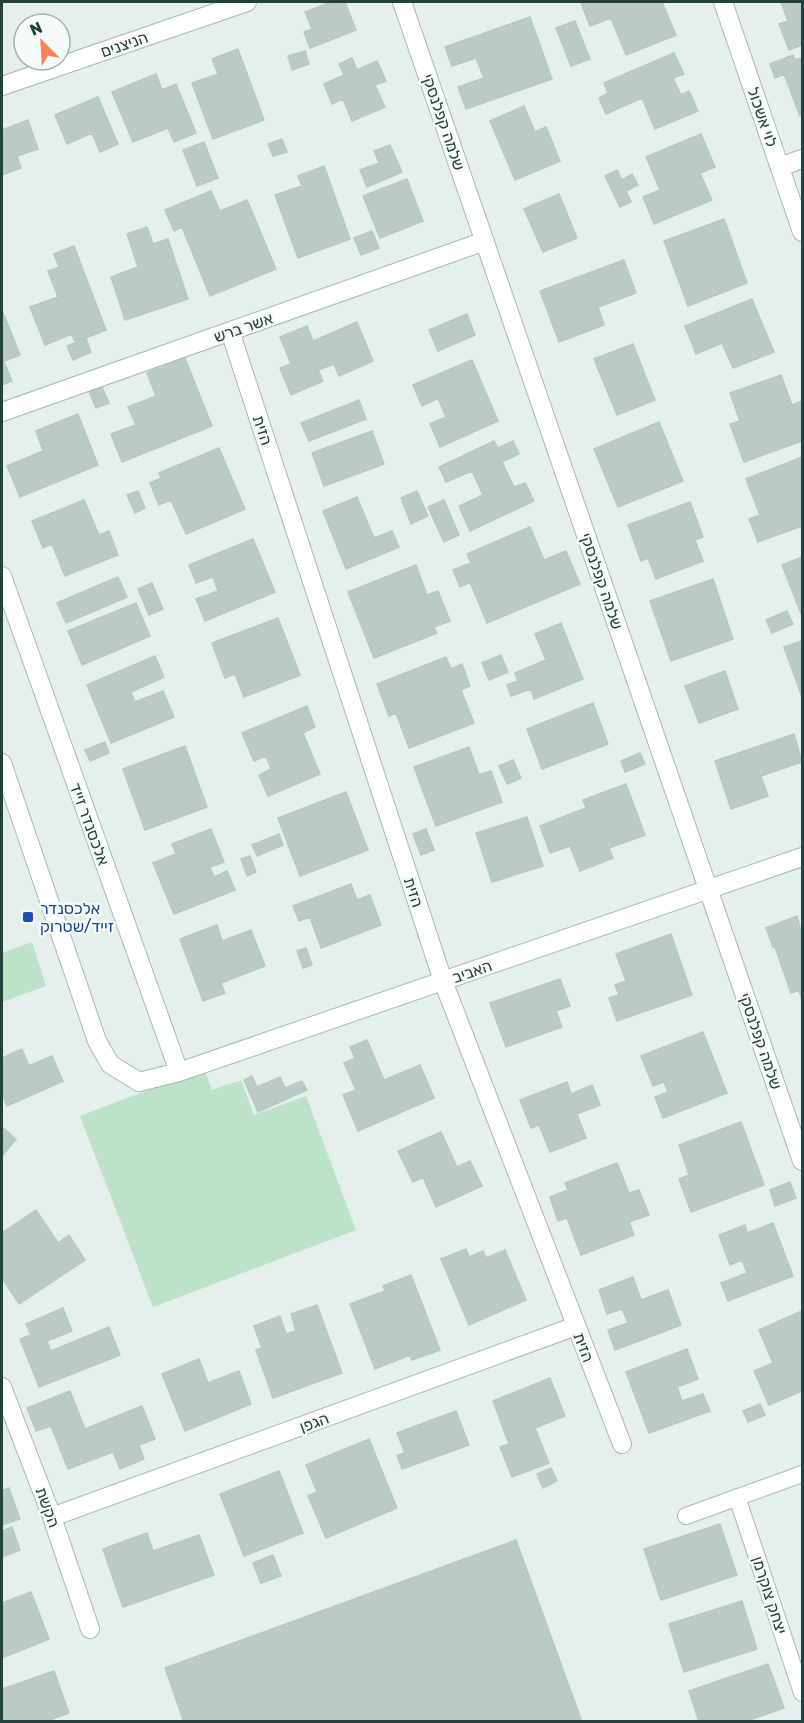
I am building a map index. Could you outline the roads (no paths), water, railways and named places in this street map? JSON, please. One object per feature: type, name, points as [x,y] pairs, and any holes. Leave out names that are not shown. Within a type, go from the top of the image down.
[{"type":"street","name":"הניצנים","points":[[2,86],[247,2]]},
{"type":"street","name":"שלמה קפלנסקי","points":[[402,2],[802,1161]]},
{"type":"street","name":"לוי אשכול","points":[[723,2],[802,232]]},
{"type":"street","points":[[780,167],[802,159]]},
{"type":"street","name":"אשר ברש","points":[[2,412],[485,241]]},
{"type":"street","name":"הזית","points":[[230,331],[444,981],[622,1444]]},
{"type":"street","name":"אלכסנדר זייד","points":[[2,576],[179,1072]]},
{"type":"street","name":"האביב","points":[[2,763],[97,1041],[110,1064],[140,1082],[179,1072],[802,857]]},
{"type":"street","name":"הגפן","points":[[52,1517],[576,1326]]},
{"type":"street","name":"הקשת","points":[[2,1387],[52,1517],[90,1629]]},
{"type":"lane","points":[[686,1516],[802,1474]]},
{"type":"lane","name":"יצחק צוקרמן","points":[[737,1497],[802,1693]]},
{"type":"place","name":"אלכסנדר זייד/שטרוק","points":[[28,917]]}]
